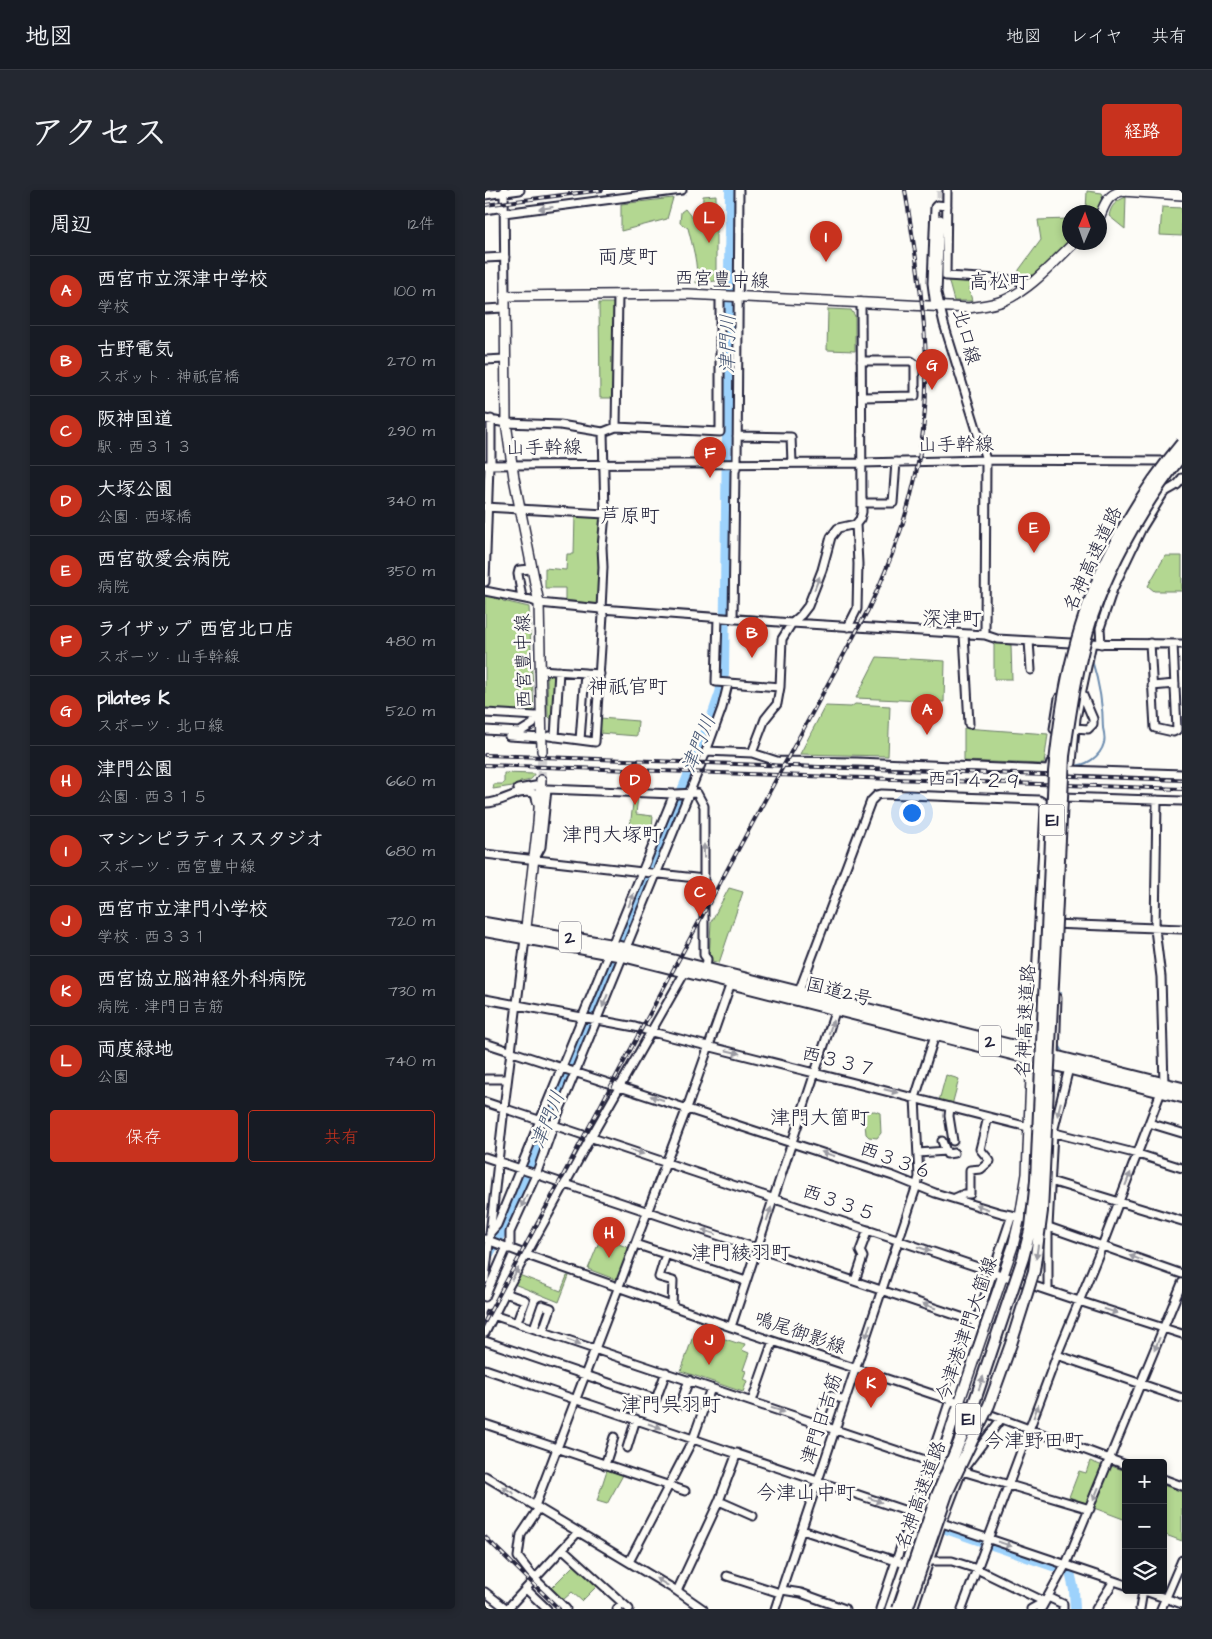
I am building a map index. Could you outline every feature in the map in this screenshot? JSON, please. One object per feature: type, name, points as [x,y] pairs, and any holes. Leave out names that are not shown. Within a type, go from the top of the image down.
[{"type":"highway","name":"名神高速道路","points":[[893,1607],[968,1421],[1023,1258],[1031,1227],[1036,1180],[1055,772],[1062,711],[1073,654],[1095,587],[1121,532],[1144,493],[1182,443]]},
{"type":"highway","name":"名神高速道路","points":[[910,1609],[948,1491],[989,1405],[1034,1271],[1042,1201],[1064,756],[1070,713],[1082,656],[1094,614],[1116,561],[1152,497],[1182,455]]},
{"type":"highway","name":"国道2号","points":[[485,923],[525,934],[706,969],[798,996],[1163,1088],[1182,1097]]},
{"type":"highway","name":"国道2号","points":[[485,932],[525,934]]},
{"type":"highway","name":"国道2号","points":[[617,951],[685,972],[798,996],[836,1009],[935,1036],[1032,1056],[1055,1057],[1069,1065]]},
{"type":"highway","name":"国道2号","points":[[1163,1088],[1182,1088]]},
{"type":"main road","points":[[1104,205],[1109,193],[1130,191],[1182,195]]},
{"type":"main road","name":"西宮豊中線","points":[[542,751],[549,737],[540,670],[539,603],[512,465],[506,423],[505,296],[721,295],[969,308],[1002,301],[1020,292],[1066,250]]},
{"type":"main road","points":[[525,934],[543,784]]},
{"type":"main road","name":"今津港津門大箇線","points":[[893,1607],[906,1564],[917,1514],[934,1463],[959,1403],[1027,1174],[1032,1056]]},
{"type":"street","points":[[485,195],[520,190]]},
{"type":"street","points":[[485,210],[504,210],[682,190]]},
{"type":"street","points":[[739,190],[737,436],[730,464],[735,471],[725,619],[716,682],[780,687]]},
{"type":"street","points":[[947,190],[944,275],[1016,280],[1031,283]]},
{"type":"street","points":[[504,191],[505,296]]},
{"type":"street","points":[[938,306],[932,283],[935,207],[937,205],[947,206]]},
{"type":"street","name":"北口線","points":[[940,219],[938,306],[985,460],[985,635]]},
{"type":"street","points":[[485,258],[505,258]]},
{"type":"street","points":[[617,426],[618,294]]},
{"type":"street","points":[[485,582],[488,419],[506,423],[560,425],[603,432],[617,426],[720,432],[721,295]]},
{"type":"street","points":[[751,753],[765,719],[777,704],[780,687],[782,639],[808,606],[822,570],[831,537],[838,528],[856,524],[860,519],[862,502],[861,302]]},
{"type":"street","points":[[485,309],[505,308]]},
{"type":"street","points":[[485,360],[505,359]]},
{"type":"street","points":[[861,361],[911,361],[915,364],[915,396],[862,397]]},
{"type":"street","points":[[485,735],[549,737],[595,742],[603,615],[601,609],[602,547],[605,514],[603,432]]},
{"type":"street","points":[[737,436],[791,437],[792,463]]},
{"type":"street","name":"山手幹線","points":[[488,465],[861,463],[985,460],[1182,461]]},
{"type":"street","points":[[862,502],[893,503],[896,462]]},
{"type":"street","points":[[1101,644],[1100,628],[1113,589],[1127,557],[1163,494],[1181,482],[1182,478]]},
{"type":"street","points":[[487,507],[605,514]]},
{"type":"street","points":[[848,627],[857,609],[858,564],[856,524]]},
{"type":"street","points":[[522,598],[519,570],[532,569]]},
{"type":"street","points":[[485,591],[539,603],[725,619],[985,635],[997,638],[1071,643],[1182,644]]},
{"type":"street","points":[[964,634],[969,724]]},
{"type":"street","points":[[1029,640],[1031,670]]},
{"type":"street","points":[[705,754],[751,753],[777,761],[857,762],[1049,770],[1056,716],[1071,643]]},
{"type":"street","points":[[1091,643],[1081,691],[1069,770],[1182,774]]},
{"type":"street","points":[[1150,644],[1155,728],[1173,732],[1177,730],[1173,644]]},
{"type":"street","points":[[540,670],[600,674]]},
{"type":"street","points":[[549,737],[559,671]]},
{"type":"street","points":[[580,740],[585,673]]},
{"type":"street","points":[[489,1238],[497,1225],[521,1170],[540,1120],[584,1018],[654,874],[687,792],[695,780],[722,708],[728,684]]},
{"type":"street","points":[[1152,686],[1175,684]]},
{"type":"street","points":[[1075,728],[1088,729],[1093,724],[1081,691]]},
{"type":"street","points":[[485,713],[536,716],[533,724],[520,732],[485,730]]},
{"type":"street","points":[[1051,762],[1070,763]]},
{"type":"street","points":[[485,802],[516,790],[543,784],[674,794],[697,793],[704,806],[704,955],[707,960],[706,969]]},
{"type":"street","points":[[485,802],[493,803],[522,792],[530,792],[536,795],[531,847],[534,859]]},
{"type":"street","points":[[485,1298],[577,1072],[596,1020],[642,873],[674,794]]},
{"type":"street","name":"西１４２９","points":[[798,996],[871,801],[875,796],[879,794],[1039,800],[1045,808],[1032,1056]]},
{"type":"street","points":[[1055,1057],[1063,797],[1182,801]]},
{"type":"street","points":[[962,1609],[1057,1355],[1102,1246],[1163,1088],[1161,977],[1155,929],[1157,800]]},
{"type":"street","points":[[485,854],[704,879]]},
{"type":"street","points":[[1039,924],[1182,929]]},
{"type":"street","points":[[486,1274],[503,1108],[525,934]]},
{"type":"street","points":[[485,1333],[492,1315],[685,972]]},
{"type":"street","points":[[566,1609],[535,1579],[520,1560],[518,1554],[521,1535],[537,1507],[556,1449],[687,1108],[731,983]]},
{"type":"street","name":"西３３７","points":[[485,999],[635,1027],[1053,1132],[1138,1154],[1182,1168]]},
{"type":"street","points":[[731,1327],[836,1009]]},
{"type":"street","name":"津門日吉筋","points":[[775,1609],[917,1185],[919,1177],[915,1098],[935,1036]]},
{"type":"street","name":"西３３６","points":[[485,1043],[793,1142],[935,1193],[1001,1214],[1016,1216],[1182,1274]]},
{"type":"street","points":[[1048,1290],[1048,1227],[1053,1132],[1069,1065]]},
{"type":"street","points":[[485,1079],[507,1079]]},
{"type":"street","name":"西３３５","points":[[485,1102],[1182,1334]]},
{"type":"street","points":[[950,1107],[949,1116],[954,1137]]},
{"type":"street","points":[[955,1198],[970,1194],[970,1170],[981,1169],[990,1161],[980,1149],[989,1117]]},
{"type":"street","points":[[1149,1123],[1182,1133]]},
{"type":"street","points":[[917,1153],[950,1152],[943,1140]]},
{"type":"street","points":[[485,1157],[976,1322]]},
{"type":"street","points":[[1027,1174],[1182,1221]]},
{"type":"street","points":[[485,1192],[494,1194]]},
{"type":"street","points":[[855,1281],[863,1257],[861,1251],[868,1230]]},
{"type":"street","name":"鳴尾御影線","points":[[489,1238],[527,1255],[731,1327],[959,1403],[1122,1464]]},
{"type":"street","points":[[635,1244],[746,1281]]},
{"type":"street","points":[[666,1254],[659,1277],[673,1282],[672,1306]]},
{"type":"street","points":[[492,1315],[934,1463],[949,1400],[976,1322],[997,1274]]},
{"type":"street","points":[[1041,1609],[1065,1567],[1090,1510],[1182,1283]]},
{"type":"street","points":[[505,1293],[525,1300],[517,1322]]},
{"type":"street","points":[[534,1328],[542,1305],[551,1308],[543,1331]]},
{"type":"street","points":[[485,1341],[656,1399],[666,1372]]},
{"type":"street","points":[[753,1402],[773,1341]]},
{"type":"street","points":[[1057,1355],[1182,1398]]},
{"type":"street","points":[[485,1369],[943,1522],[988,1541],[1065,1567],[1122,1584]]},
{"type":"street","points":[[680,1405],[689,1380]]},
{"type":"street","points":[[629,1562],[693,1439],[711,1388]]},
{"type":"street","points":[[818,1423],[829,1395],[845,1400]]},
{"type":"street","points":[[627,1448],[636,1419]]},
{"type":"street","points":[[893,1607],[910,1609],[962,1471],[1001,1419]]},
{"type":"street","points":[[485,1424],[685,1492]]},
{"type":"street","points":[[605,1465],[614,1437]]},
{"type":"street","points":[[677,1591],[719,1501],[737,1453]]},
{"type":"street","points":[[962,1471],[1090,1510]]},
{"type":"street","points":[[485,1476],[677,1591],[703,1609]]},
{"type":"street","points":[[1167,1480],[1182,1486]]},
{"type":"street","points":[[719,1501],[753,1516]]},
{"type":"street","points":[[880,1609],[896,1561],[917,1514]]},
{"type":"street","points":[[802,1530],[925,1570]]},
{"type":"street","points":[[485,1592],[507,1609],[578,1532]]},
{"type":"street","points":[[563,1549],[629,1609]]},
{"type":"street","points":[[1161,1609],[1182,1560]]},
{"type":"street","points":[[929,1561],[952,1561],[977,1569],[1063,1604],[1063,1609]]},
{"type":"street","points":[[727,1576],[781,1591],[801,1594],[845,1609]]},
{"type":"street","points":[[1096,1609],[1114,1581]]},
{"type":"street","points":[[526,1589],[547,1609]]},
{"type":"street","points":[[1140,1609],[1142,1594]]},
{"type":"street","points":[[1154,1594],[1182,1604]]},
{"type":"street","points":[[1031,1609],[1047,1599]]},
{"type":"street","points":[[617,1609],[623,1603]]},
{"type":"green space","points":[[1087,191],[1102,193],[1099,205],[1086,205]]},
{"type":"green space","points":[[716,195],[716,281],[696,283],[695,255],[688,228],[680,223],[681,212],[685,209],[697,224],[702,225],[703,196]]},
{"type":"green space","points":[[1126,197],[1125,229],[1109,216],[1115,204]]},
{"type":"green space","points":[[673,198],[667,219],[621,231],[621,204]]},
{"type":"green space","points":[[1162,207],[1182,208],[1182,236],[1160,235]]},
{"type":"green space","points":[[1062,219],[1062,248],[1032,277],[1019,276],[1019,270],[1041,240],[1038,220]]},
{"type":"green space","points":[[948,279],[982,280],[981,284],[969,288],[972,301],[954,301]]},
{"type":"green space","points":[[599,303],[613,303],[616,305],[614,398],[600,398]]},
{"type":"green space","points":[[828,309],[851,310],[855,316],[855,351],[827,350]]},
{"type":"green space","points":[[575,515],[598,516],[602,519],[598,600],[596,604],[565,600],[565,588],[545,588],[545,568],[566,570],[567,554],[574,554]]},
{"type":"green space","points":[[1165,556],[1182,556],[1182,591],[1154,591],[1148,586]]},
{"type":"green space","points":[[485,595],[499,597],[503,601],[529,607],[534,714],[485,711]]},
{"type":"green space","points":[[994,643],[1011,645],[1012,679],[994,679]]},
{"type":"green space","points":[[877,657],[945,661],[944,702],[856,698]]},
{"type":"green space","points":[[547,675],[556,675],[554,729],[551,729],[551,719],[548,716]]},
{"type":"green space","points":[[855,704],[890,706],[888,756],[800,754],[825,706],[851,707]]},
{"type":"green space","points":[[600,718],[638,721],[637,736],[599,733]]},
{"type":"green space","points":[[964,728],[1048,734],[1044,764],[964,761]]},
{"type":"green space","points":[[504,773],[534,774],[531,779],[520,782],[519,785],[493,789],[494,784],[503,784]]},
{"type":"green space","points":[[634,796],[638,796],[636,814],[653,816],[652,829],[630,827]]},
{"type":"green space","points":[[729,888],[743,892],[719,963],[709,960],[711,922]]},
{"type":"green space","points":[[946,1075],[959,1079],[952,1105],[939,1101]]},
{"type":"green space","points":[[875,1111],[880,1113],[881,1133],[877,1138],[869,1137],[866,1134],[865,1124],[861,1124],[859,1121],[860,1112]]},
{"type":"green space","points":[[601,1237],[629,1248],[617,1280],[588,1269]]},
{"type":"green space","points":[[519,1275],[561,1291],[567,1276],[569,1276],[559,1302],[514,1284]]},
{"type":"green space","points":[[698,1330],[745,1344],[742,1350],[749,1353],[743,1370],[746,1371],[743,1379],[747,1381],[743,1392],[681,1371],[692,1339]]},
{"type":"green space","points":[[1090,1461],[1103,1466],[1088,1504],[1069,1497],[1079,1471],[1086,1473]]},
{"type":"green space","points":[[1111,1466],[1122,1470],[1122,1518],[1094,1508]]},
{"type":"green space","points":[[607,1470],[623,1475],[607,1504],[597,1501]]},
{"type":"green space","points":[[1167,1486],[1182,1492],[1182,1541],[1167,1535]]},
{"type":"green space","points":[[575,1564],[597,1586],[582,1601],[572,1592],[563,1600],[551,1588]]},
{"type":"waterway","name":"津門川","points":[[486,1259],[505,1226],[514,1205],[720,693],[724,673],[730,190]]},
{"type":"waterway","points":[[1072,766],[1082,765],[1096,757],[1104,743],[1099,685],[1092,660]]},
{"type":"waterway","points":[[1059,1030],[1061,993]]},
{"type":"waterway","points":[[1059,1045],[1062,1050]]},
{"type":"waterway","points":[[957,1393],[1014,1220]]},
{"type":"waterway","points":[[917,1519],[915,1519],[952,1408]]},
{"type":"waterway","points":[[943,1528],[1070,1572],[1074,1590],[1075,1609]]},
{"type":"waterway","points":[[1171,1597],[1182,1570]]},
{"type":"waterway","points":[[1165,1609],[1168,1603]]},
{"type":"tunnel","points":[[940,190],[940,219]]},
{"type":"tunnel","points":[[541,780],[542,751]]},
{"type":"railway","points":[[485,205],[602,190]]},
{"type":"railway","points":[[485,1321],[868,610],[896,545],[915,479],[921,446],[926,376],[922,302],[905,190]]},
{"type":"railway","points":[[485,755],[1182,780]]},
{"type":"railway","points":[[485,765],[1182,789]]},
{"type":"railway","points":[[485,1537],[559,1609]]},
{"type":"place","name":"両度緑地","points":[[709,243]]},
{"type":"place","name":"マシンピラティススタジオ","points":[[826,262]]},
{"type":"place","name":"pilates K","points":[[932,390]]},
{"type":"place","name":"ライザップ 西宮北口店","points":[[710,478]]},
{"type":"place","name":"西宮敬愛会病院","points":[[1034,553]]},
{"type":"place","name":"古野電気","points":[[752,658]]},
{"type":"place","name":"西宮市立深津中学校","points":[[927,735]]},
{"type":"place","name":"大塚公園","points":[[635,805]]},
{"type":"place","name":"阪神国道","points":[[700,917]]},
{"type":"place","name":"津門公園","points":[[609,1258]]},
{"type":"place","name":"西宮市立津門小学校","points":[[709,1365]]},
{"type":"place","name":"西宮協立脳神経外科病院","points":[[871,1408]]},
{"type":"district","name":"両度町","points":[[628,257]]},
{"type":"district","name":"高松町","points":[[999,282]]},
{"type":"district","name":"芦原町","points":[[630,516]]},
{"type":"district","name":"深津町","points":[[952,619]]},
{"type":"district","name":"神祇官町","points":[[628,687]]},
{"type":"district","name":"津門大塚町","points":[[612,835]]},
{"type":"district","name":"津門大箇町","points":[[820,1118]]},
{"type":"district","name":"津門綾羽町","points":[[741,1253]]},
{"type":"district","name":"津門呉羽町","points":[[671,1405]]},
{"type":"district","name":"今津野田町","points":[[1034,1441]]},
{"type":"district","name":"今津山中町","points":[[806,1493]]}]
